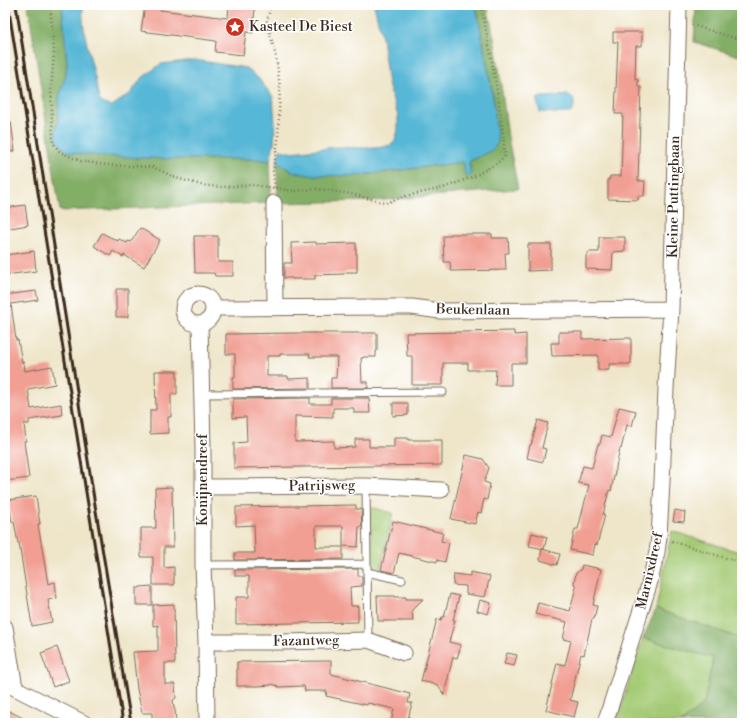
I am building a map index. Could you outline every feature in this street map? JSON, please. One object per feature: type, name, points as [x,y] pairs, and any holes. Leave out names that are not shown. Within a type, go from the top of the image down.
[{"type":"street","name":"Kleine Puttingbaan","points":[[666,389],[671,309],[679,5]]},
{"type":"street","points":[[274,195],[275,308]]},
{"type":"street","points":[[197,294],[202,294],[210,299],[214,308],[211,318],[200,324],[195,324],[187,319],[183,311],[185,302],[188,298],[197,294]]},
{"type":"street","name":"Beukenlaan","points":[[214,308],[406,307],[440,311],[671,309]]},
{"type":"street","points":[[200,324],[202,394]]},
{"type":"street","name":"Marnixdreef","points":[[605,723],[649,585],[657,552],[666,389]]},
{"type":"street","name":"Konijnendreef","points":[[202,394],[203,565],[207,723]]},
{"type":"street","name":"Patrijsweg","points":[[203,487],[366,486],[442,490]]},
{"type":"street","points":[[5,627],[10,686],[84,723]]},
{"type":"street","name":"Fazantweg","points":[[206,642],[368,640],[404,653]]},
{"type":"lane","points":[[202,394],[443,392]]},
{"type":"lane","points":[[366,486],[368,640]]},
{"type":"lane","points":[[203,565],[367,564]]},
{"type":"lane","points":[[367,572],[402,580]]},
{"type":"path","points":[[50,5],[54,51],[51,91],[54,143],[60,152],[80,161],[107,165],[153,167],[176,178],[202,186],[220,188],[254,185],[274,195],[317,189],[352,194],[386,203],[406,196],[443,188],[474,176],[497,163],[505,156],[503,129],[492,60],[481,5]]},
{"type":"path","points":[[271,5],[267,21],[276,57],[280,88],[278,141],[273,171],[274,195]]},
{"type":"path","points":[[692,25],[742,40]]},
{"type":"path","points":[[659,537],[742,563]]},
{"type":"green space","points":[[28,5],[62,5],[67,63],[66,74],[59,98],[56,132],[136,158],[256,159],[270,161],[270,203],[60,211]]},
{"type":"green space","points":[[476,5],[487,5],[494,38],[508,137],[518,189],[373,201],[278,203],[277,162],[291,171],[308,175],[355,176],[463,162],[465,171],[471,168],[469,163],[472,160],[493,150],[493,97]]},
{"type":"green space","points":[[696,5],[742,5],[742,57],[694,42]]},
{"type":"green space","points":[[370,507],[393,513],[380,571],[372,569]]},
{"type":"green space","points":[[672,531],[742,553],[742,639],[656,609]]},
{"type":"green space","points":[[656,609],[742,639],[742,655],[738,662],[742,663],[742,695],[736,723],[681,723],[704,703],[713,658],[643,638]]},
{"type":"green space","points":[[643,638],[713,658],[704,703],[681,723],[616,723]]},
{"type":"water","points":[[62,5],[83,5],[83,24],[86,42],[99,97],[101,102],[105,104],[112,106],[130,94],[142,78],[161,64],[195,60],[246,68],[258,78],[273,97],[275,125],[274,143],[270,161],[256,159],[166,159],[99,156],[67,151],[62,147],[57,139],[56,132],[59,98],[66,74],[67,63]]},
{"type":"water","points":[[374,5],[476,5],[493,97],[498,142],[493,150],[469,162],[471,174],[469,176],[465,175],[463,162],[355,176],[308,175],[291,171],[277,162],[280,150],[291,152],[337,147],[376,148],[391,145],[395,141],[398,130],[398,116],[388,84],[382,37]]},
{"type":"water","points":[[569,95],[574,101],[574,106],[571,112],[540,112],[537,102],[538,98]]},
{"type":"building","points":[[145,5],[161,5],[160,10],[228,18],[229,5],[255,5],[253,33],[246,32],[243,55],[215,52],[216,41],[141,31]]},
{"type":"building","points":[[613,32],[642,32],[642,46],[636,46],[635,79],[638,80],[638,87],[641,87],[638,181],[645,181],[644,196],[638,196],[638,200],[608,199],[608,179],[610,179],[610,176],[621,176],[623,114],[615,114],[618,42],[613,42]]},
{"type":"building","points":[[11,122],[15,151],[5,152],[5,123]]},
{"type":"building","points":[[25,205],[28,225],[5,229],[5,208]]},
{"type":"building","points":[[140,228],[160,240],[144,267],[124,255],[123,257],[113,251],[110,256],[94,246],[102,233],[118,241],[119,239],[127,243],[128,241],[131,242]]},
{"type":"building","points":[[450,234],[492,234],[492,238],[508,238],[509,253],[505,253],[506,270],[451,271],[450,262],[444,262],[443,236],[450,236]]},
{"type":"building","points":[[194,236],[218,236],[218,262],[233,262],[233,276],[215,276],[214,273],[195,273]]},
{"type":"building","points":[[599,237],[625,237],[625,251],[613,252],[612,270],[586,269],[586,256],[589,252],[599,252]]},
{"type":"building","points":[[316,242],[316,244],[356,243],[357,272],[315,275],[315,279],[284,278],[284,263],[292,263],[291,243]]},
{"type":"building","points":[[528,244],[551,244],[551,270],[528,271]]},
{"type":"building","points":[[34,251],[36,271],[5,275],[5,255]]},
{"type":"building","points":[[116,289],[128,289],[128,317],[116,317]]},
{"type":"building","points":[[36,291],[38,300],[11,304],[16,340],[18,340],[25,371],[52,366],[55,384],[28,389],[31,409],[61,404],[62,415],[29,420],[29,424],[24,424],[26,441],[24,441],[29,478],[5,481],[5,295]]},
{"type":"building","points":[[514,331],[514,335],[526,334],[526,363],[511,363],[511,385],[495,385],[496,370],[468,370],[468,363],[443,363],[443,385],[412,385],[412,356],[407,356],[406,333]]},
{"type":"building","points":[[559,332],[582,332],[582,339],[631,338],[631,364],[609,364],[609,370],[598,370],[598,355],[552,356],[551,343],[559,343]]},
{"type":"building","points":[[377,333],[376,357],[361,358],[362,382],[368,382],[368,388],[331,388],[331,378],[336,378],[337,357],[309,357],[310,354],[280,354],[280,356],[267,356],[267,376],[288,376],[288,379],[310,378],[310,388],[233,389],[233,377],[235,377],[235,354],[226,354],[226,334]]},
{"type":"building","points":[[155,371],[177,371],[177,394],[171,394],[171,417],[168,417],[168,433],[150,434],[150,410],[156,410]]},
{"type":"building","points":[[310,398],[310,404],[331,404],[331,398],[369,398],[370,413],[354,413],[354,408],[333,408],[333,417],[295,416],[295,442],[334,441],[334,448],[355,447],[355,439],[369,439],[369,447],[394,447],[394,438],[408,438],[408,440],[442,440],[442,465],[234,468],[234,443],[247,442],[246,417],[233,418],[233,399]]},
{"type":"building","points":[[393,403],[408,403],[408,415],[393,416]]},
{"type":"building","points":[[619,407],[636,411],[632,426],[627,425],[621,449],[620,448],[597,545],[595,544],[593,555],[570,550],[575,529],[578,529],[589,485],[578,483],[583,466],[592,468],[598,444],[600,444],[602,435],[611,437]]},
{"type":"building","points":[[538,420],[548,423],[542,448],[546,449],[543,462],[527,458]]},
{"type":"building","points":[[466,455],[483,459],[489,468],[484,482],[490,484],[487,500],[484,499],[481,513],[478,512],[475,524],[451,519]]},
{"type":"building","points":[[172,487],[173,547],[164,547],[164,568],[174,567],[174,585],[153,585],[153,557],[141,557],[141,528],[156,528],[155,488]]},
{"type":"building","points":[[36,496],[40,524],[38,524],[48,584],[55,582],[57,598],[48,600],[52,622],[32,626],[19,543],[14,522],[12,522],[8,500]]},
{"type":"building","points":[[356,505],[356,509],[361,509],[362,527],[359,527],[358,547],[343,546],[343,526],[316,526],[316,547],[343,547],[343,559],[235,560],[235,553],[255,553],[254,525],[236,526],[236,507]]},
{"type":"building","points":[[675,510],[685,512],[684,522],[673,521]]},
{"type":"building","points":[[393,521],[443,533],[441,541],[449,543],[445,562],[437,560],[437,562],[399,553],[394,573],[381,570]]},
{"type":"building","points":[[532,533],[547,537],[544,549],[529,546]]},
{"type":"building","points":[[542,549],[560,554],[557,565],[540,560]]},
{"type":"building","points":[[582,565],[601,569],[593,605],[597,606],[594,619],[592,619],[584,655],[581,654],[570,700],[578,702],[574,717],[546,710],[557,663],[565,665],[571,641],[563,639],[567,622],[535,614],[538,603],[570,611],[576,587],[574,583],[576,573],[581,569]]},
{"type":"building","points":[[358,569],[358,576],[362,576],[362,586],[350,587],[351,606],[358,606],[358,622],[236,624],[236,597],[249,597],[249,576],[235,576],[235,570]]},
{"type":"building","points":[[470,572],[490,576],[485,597],[466,594],[466,586],[453,585],[454,574],[470,576]]},
{"type":"building","points":[[152,586],[152,605],[136,605],[136,588]]},
{"type":"building","points":[[450,594],[459,596],[449,642],[461,645],[457,658],[453,657],[444,695],[438,685],[421,681],[437,619],[441,620],[442,617],[444,617]]},
{"type":"building","points":[[377,596],[423,599],[412,610],[413,621],[378,621]]},
{"type":"building","points":[[480,600],[491,603],[488,614],[477,611]]},
{"type":"building","points":[[174,604],[175,663],[165,663],[165,684],[175,684],[176,698],[173,700],[176,722],[152,722],[152,713],[142,713],[137,689],[133,652],[158,651],[158,625],[153,626],[153,605]]},
{"type":"building","points":[[57,647],[69,681],[53,687],[41,653]]},
{"type":"building","points":[[507,653],[517,655],[514,666],[504,664]]},
{"type":"building","points":[[331,661],[331,674],[410,694],[408,703],[412,703],[407,723],[391,722],[394,709],[326,696],[327,691],[305,691],[304,686],[278,687],[272,684],[237,686],[237,662]]},
{"type":"building","points":[[5,709],[33,723],[5,723]]},
{"type":"railway","points":[[8,5],[123,723]]},
{"type":"railway","points":[[16,5],[131,723]]},
{"type":"place","name":"Kasteel De Biest","points":[[235,27]]}]
